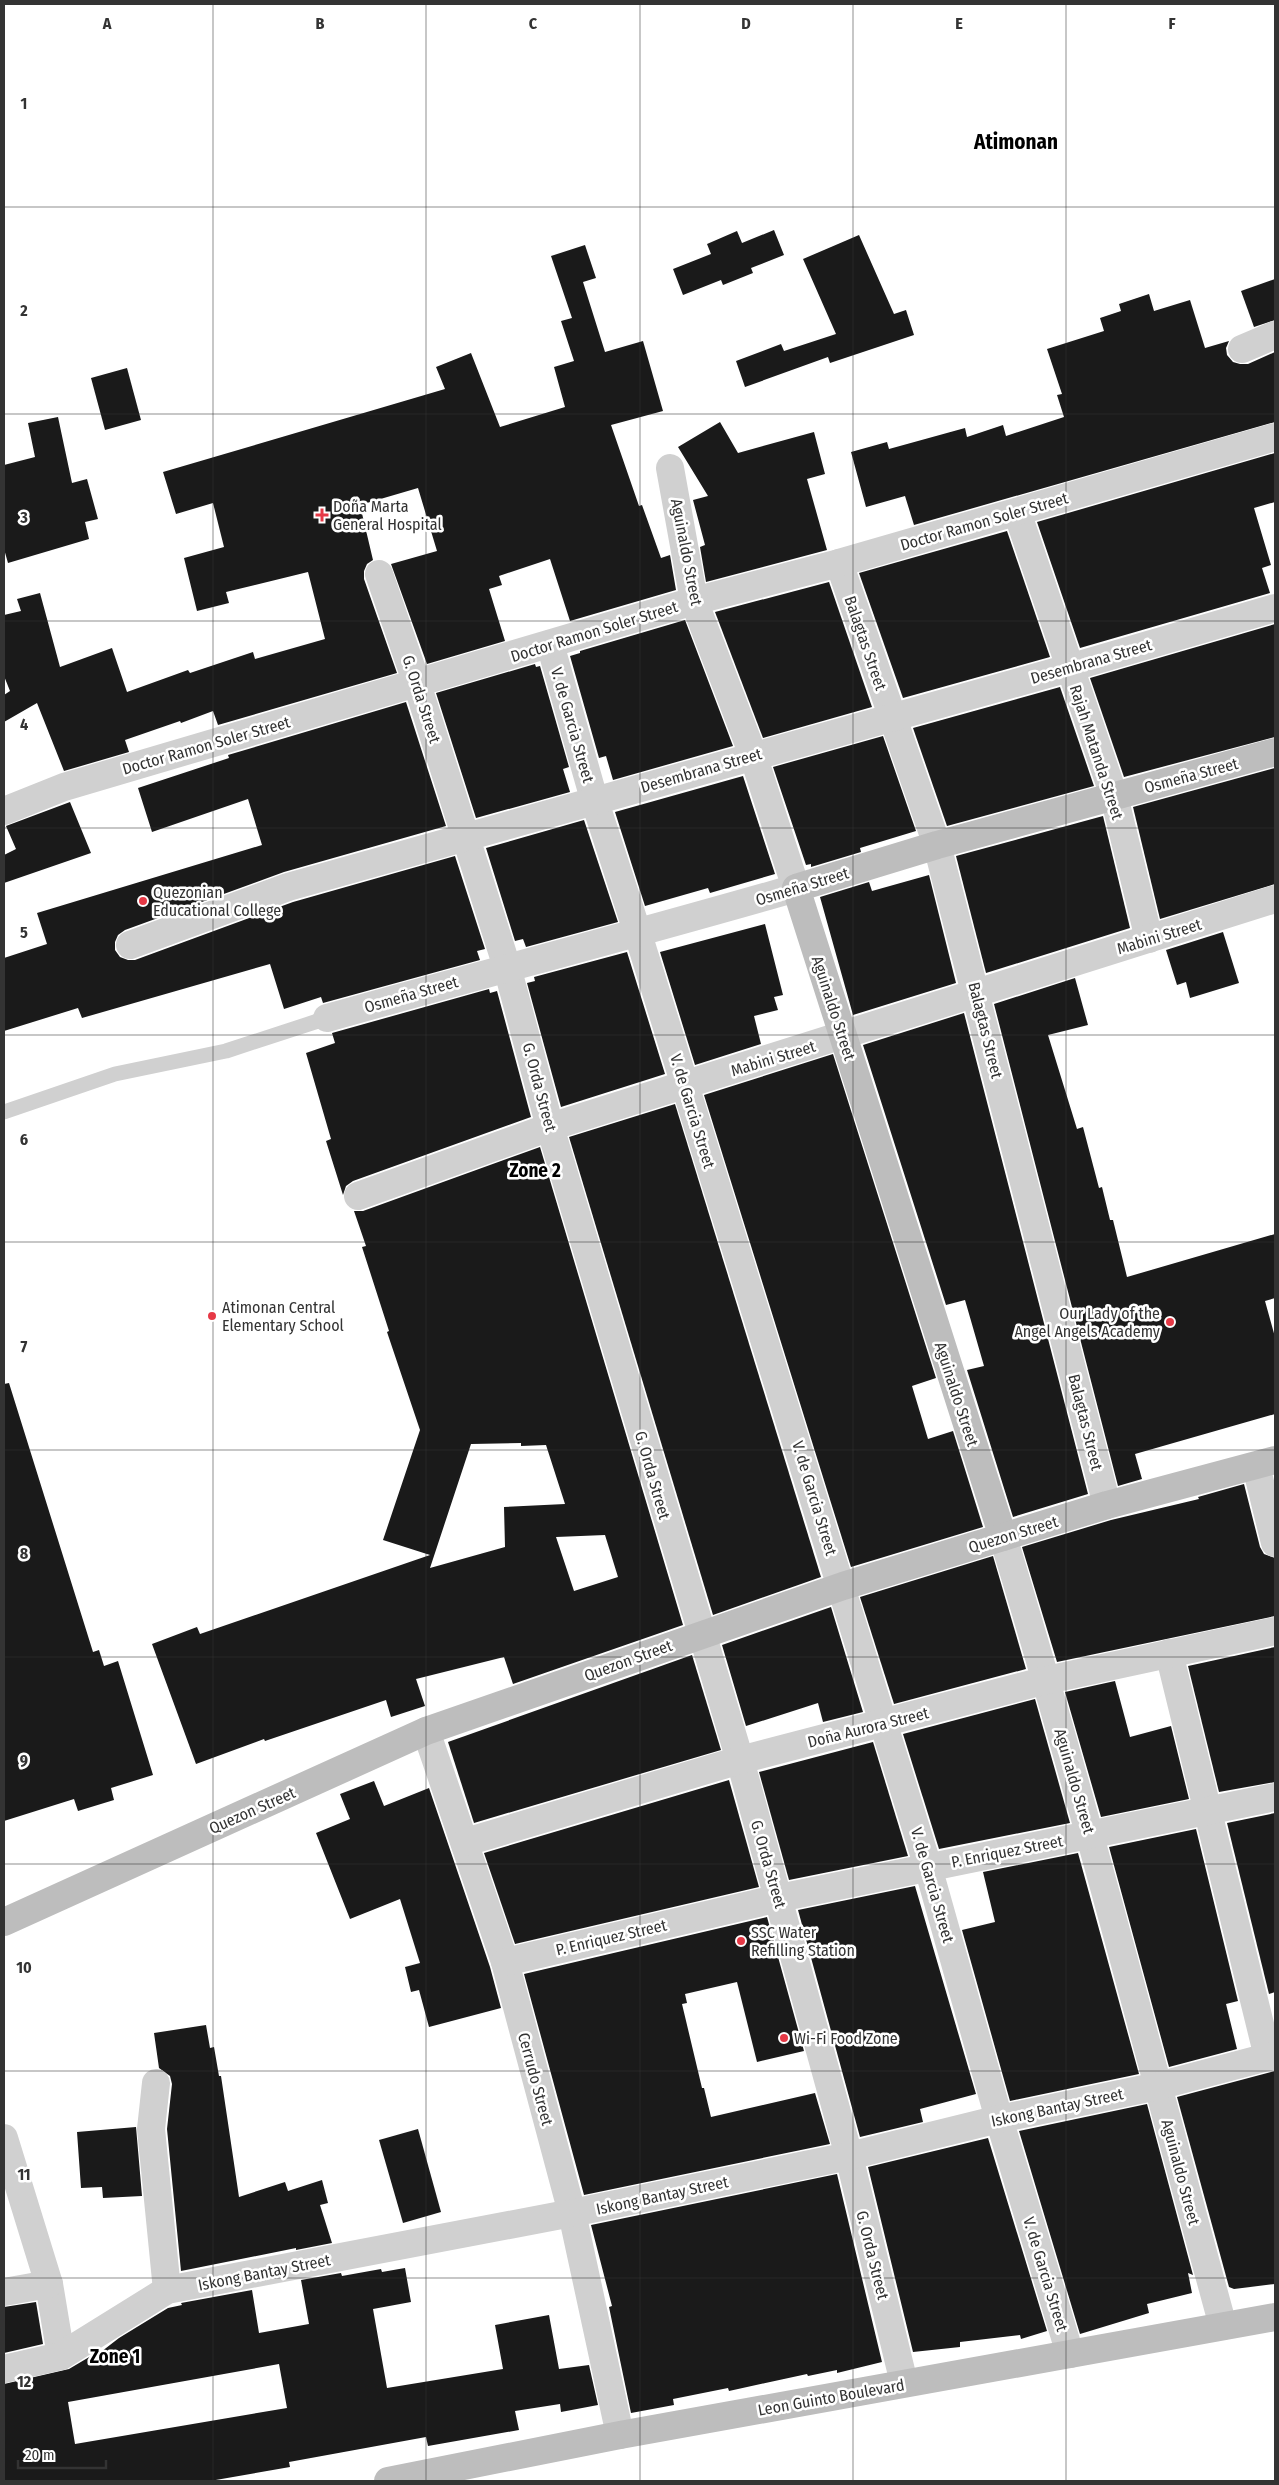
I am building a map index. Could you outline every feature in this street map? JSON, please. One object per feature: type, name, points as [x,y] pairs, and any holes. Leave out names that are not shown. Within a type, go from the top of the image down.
[{"type":"street","points":[[1242,349],[1275,335]]},
{"type":"street","name":"Doctor Ramon Soler Street","points":[[4,812],[64,787],[694,601],[839,563],[1275,437]]},
{"type":"street","name":"Aguinaldo Street","points":[[670,468],[694,601],[753,755],[844,1036],[1047,1680],[1223,2326]]},
{"type":"street","name":"Rajah Matanda Street","points":[[1017,512],[1114,796],[1149,939]]},
{"type":"street","name":"Balagtas Street","points":[[839,563],[937,845],[977,993],[1107,1505]]},
{"type":"street","name":"G. Orda Street","points":[[379,574],[417,684],[508,967],[550,1127],[700,1634],[740,1760],[848,2156],[904,2384]]},
{"type":"street","name":"Desembrana Street","points":[[130,945],[288,887],[594,799],[1069,668],[1275,608]]},
{"type":"street","name":"V. de Garcia Street","points":[[550,644],[594,799],[842,1586],[928,1867],[999,2119],[1070,2354]]},
{"type":"street","name":"Osmeña Street","points":[[327,1018],[508,967],[638,934],[937,845],[1275,752]]},
{"type":"street","name":"Mabini Street","points":[[358,1196],[550,1127],[1275,899]]},
{"type":"street","points":[[1266,1463],[1275,1542]]},
{"type":"street","name":"Quezon Street","points":[[4,1922],[426,1731],[842,1586],[1107,1505],[1266,1463]]},
{"type":"street","name":"Doña Aurora Street","points":[[466,1842],[740,1760],[1047,1680],[1275,1630]]},
{"type":"street","points":[[1169,1653],[1207,1809],[1272,2056]]},
{"type":"street","name":"Cerrudo Street","points":[[426,1731],[466,1842],[505,1962],[572,2213],[620,2435]]},
{"type":"street","name":"P. Enriquez Street","points":[[505,1962],[778,1898],[1275,1796]]},
{"type":"street","name":"Iskong Bantay Street","points":[[4,2369],[61,2356],[166,2290],[572,2213],[848,2156],[999,2119],[1158,2086],[1272,2056]]},
{"type":"street","points":[[156,2083],[151,2129],[166,2290]]},
{"type":"street","points":[[4,2138],[49,2284],[61,2356]]},
{"type":"street","points":[[4,2292],[49,2284]]},
{"type":"street","name":"Leon Guinto Boulevard","points":[[388,2481],[620,2435],[1275,2317]]},
{"type":"lane","points":[[4,1112],[115,1074],[226,1051],[327,1018]]},
{"type":"building","points":[[774,230],[784,255],[751,268],[753,273],[723,285],[721,280],[683,295],[673,269],[711,254],[707,244],[737,231],[742,243]]},
{"type":"building","points":[[859,235],[894,314],[906,310],[914,335],[830,363],[828,357],[745,387],[736,361],[781,344],[784,351],[836,334],[803,259]]},
{"type":"building","points":[[585,245],[596,278],[583,282],[605,352],[643,341],[663,411],[611,425],[639,506],[642,505],[661,558],[670,555],[676,590],[570,621],[550,559],[499,576],[502,585],[489,589],[505,641],[427,664],[391,564],[437,551],[418,488],[360,505],[373,560],[367,564],[364,571],[364,579],[397,673],[218,725],[213,711],[125,740],[129,752],[64,771],[37,703],[4,722],[4,695],[10,691],[4,676],[4,615],[21,611],[17,599],[40,593],[60,667],[112,648],[127,692],[188,670],[190,673],[253,652],[255,659],[325,639],[308,572],[226,592],[229,603],[197,611],[184,558],[224,547],[213,503],[176,514],[163,472],[445,389],[436,367],[471,353],[500,427],[565,407],[554,367],[574,361],[561,321],[572,318],[551,256]]},
{"type":"building","points":[[1275,279],[1275,320],[1254,327],[1241,291]]},
{"type":"building","points":[[1149,294],[1154,311],[1190,300],[1205,348],[1229,341],[1226,348],[1227,355],[1233,362],[1248,364],[1275,352],[1275,422],[914,525],[905,496],[866,507],[851,452],[887,442],[889,449],[965,428],[967,437],[1003,425],[1006,436],[1064,417],[1057,395],[1062,394],[1047,349],[1104,331],[1100,318],[1121,311],[1119,304]]},
{"type":"building","points":[[127,368],[141,420],[105,430],[91,378]]},
{"type":"building","points":[[58,417],[72,483],[87,479],[98,519],[85,522],[89,539],[8,563],[4,549],[4,465],[35,457],[28,423]]},
{"type":"building","points":[[720,422],[738,453],[814,432],[825,474],[807,479],[827,550],[706,582],[700,547],[705,545],[693,500],[708,496],[678,447]]},
{"type":"building","points":[[1275,453],[1275,502],[1254,508],[1271,565],[1262,568],[1270,593],[1080,648],[1037,522]]},
{"type":"building","points":[[1007,531],[1050,657],[903,698],[859,573]]},
{"type":"building","points":[[829,582],[872,707],[763,738],[715,612]]},
{"type":"building","points":[[685,620],[733,746],[613,780],[606,756],[599,758],[570,656],[580,653],[580,651]]},
{"type":"building","points":[[1275,624],[1275,737],[1124,777],[1090,678]]},
{"type":"building","points":[[535,664],[536,667],[540,666],[569,767],[563,769],[570,792],[476,818],[436,693]]},
{"type":"building","points":[[1060,687],[1094,786],[947,826],[913,728]]},
{"type":"building","points":[[406,702],[446,826],[284,872],[125,930],[118,935],[115,942],[115,950],[120,957],[135,960],[293,902],[455,856],[485,949],[477,951],[480,960],[323,1003],[321,997],[284,1009],[270,964],[82,1018],[78,1008],[4,1031],[4,958],[47,944],[37,913],[262,845],[248,799],[152,832],[138,788],[229,758],[228,755]]},
{"type":"building","points":[[883,736],[916,831],[860,848],[861,852],[811,867],[811,864],[806,865],[773,767]]},
{"type":"building","points":[[1275,768],[1275,884],[1160,919],[1133,807]]},
{"type":"building","points":[[743,776],[775,874],[710,893],[708,888],[645,906],[615,812]]},
{"type":"building","points":[[70,802],[91,853],[4,883],[4,855],[16,849],[6,826]]},
{"type":"building","points":[[1103,816],[1130,928],[986,973],[956,856]]},
{"type":"building","points":[[584,820],[618,922],[526,947],[523,939],[515,941],[486,848]]},
{"type":"building","points":[[929,875],[956,983],[853,1015],[820,897],[869,882],[872,891]]},
{"type":"building","points":[[765,924],[783,995],[774,997],[778,1010],[754,1016],[761,1044],[695,1065],[660,952]]},
{"type":"building","points":[[1223,932],[1239,983],[1190,998],[1186,982],[1177,985],[1166,950]]},
{"type":"building","points":[[627,952],[665,1074],[561,1107],[527,983],[535,981],[534,977]]},
{"type":"building","name":"Our Lady of the Angel Angels Academy","points":[[1075,978],[1088,1025],[1048,1035],[1077,1129],[1083,1127],[1099,1188],[1102,1187],[1110,1220],[1113,1220],[1127,1277],[1275,1234],[1275,1298],[1265,1301],[1275,1337],[1275,1414],[1135,1454],[1142,1479],[1118,1486],[994,1004]]},
{"type":"building","points":[[489,989],[490,993],[497,991],[531,1117],[353,1181],[346,1186],[343,1195],[326,1141],[331,1139],[306,1053],[335,1043],[332,1033]]},
{"type":"building","points":[[964,1013],[1088,1494],[1013,1517],[967,1370],[984,1366],[965,1300],[946,1305],[863,1045]]},
{"type":"building","points":[[833,1054],[936,1378],[912,1386],[928,1439],[953,1431],[983,1527],[851,1567],[704,1095]]},
{"type":"building","points":[[675,1104],[821,1577],[713,1615],[569,1137]]},
{"type":"building","points":[[540,1147],[683,1625],[513,1684],[504,1657],[416,1679],[425,1706],[391,1717],[386,1700],[265,1741],[264,1739],[196,1764],[152,1644],[197,1627],[200,1634],[430,1555],[383,1540],[420,1430],[387,1332],[389,1331],[362,1247],[366,1246],[354,1211],[363,1211]],"holes":[[[521,1443],[521,1446],[546,1445],[565,1504],[504,1507],[505,1547],[430,1568],[471,1444]],[[605,1535],[618,1577],[574,1591],[556,1537]]]},
{"type":"building","points":[[9,1383],[93,1652],[99,1650],[104,1666],[118,1661],[153,1775],[111,1788],[114,1800],[78,1811],[74,1799],[4,1821],[4,1384]]},
{"type":"building","points":[[1244,1484],[1260,1547],[1264,1554],[1275,1558],[1275,1616],[1057,1662],[1022,1547],[1111,1520],[1199,1499],[1198,1497]]},
{"type":"building","points":[[993,1556],[1026,1669],[894,1704],[860,1597]]},
{"type":"building","points":[[831,1607],[863,1712],[823,1722],[818,1703],[746,1726],[722,1645]]},
{"type":"building","points":[[1275,1647],[1275,1782],[1219,1792],[1188,1666]]},
{"type":"building","points":[[692,1655],[721,1750],[474,1823],[448,1742]]},
{"type":"building","points":[[1115,1681],[1130,1737],[1171,1726],[1189,1799],[1101,1817],[1065,1692]]},
{"type":"building","points":[[1035,1699],[1070,1823],[939,1849],[903,1734]]},
{"type":"building","points":[[873,1742],[908,1856],[789,1880],[759,1772]]},
{"type":"building","points":[[729,1780],[759,1887],[515,1944],[484,1853]]},
{"type":"building","points":[[374,1781],[384,1806],[429,1788],[490,1967],[501,2008],[429,2027],[419,1990],[411,1992],[405,1967],[420,1963],[400,1899],[350,1919],[316,1833],[350,1819],[340,1794]]},
{"type":"building","points":[[1275,1813],[1275,1992],[1269,1994],[1227,1823]]},
{"type":"building","points":[[1196,1829],[1238,2001],[1226,2004],[1237,2049],[1169,2067],[1109,1847]]},
{"type":"building","points":[[1078,1853],[1139,2074],[1010,2101],[962,1930],[995,1922],[983,1872]]},
{"type":"building","points":[[915,1886],[976,2094],[920,2109],[923,2122],[860,2137],[798,1910]]},
{"type":"building","points":[[767,1917],[804,2051],[757,2062],[737,1982],[685,1994],[687,2003],[682,2004],[702,2088],[704,2088],[711,2117],[815,2093],[830,2144],[584,2195],[524,1974]]},
{"type":"building","points":[[206,2025],[210,2048],[214,2047],[219,2076],[221,2076],[239,2197],[285,2182],[288,2191],[322,2180],[328,2203],[320,2205],[332,2243],[296,2250],[296,2248],[181,2271],[167,2129],[172,2084],[170,2076],[159,2068],[154,2033]]},
{"type":"building","points":[[1275,2071],[1275,2284],[1234,2289],[1229,2287],[1177,2097]]},
{"type":"building","points":[[1147,2104],[1193,2275],[1188,2273],[1192,2293],[1147,2304],[1149,2313],[1080,2334],[1019,2131]]},
{"type":"building","points":[[136,2127],[142,2196],[103,2198],[102,2187],[81,2188],[77,2132]]},
{"type":"building","points":[[418,2129],[441,2212],[403,2223],[379,2140]]},
{"type":"building","points":[[988,2138],[1047,2331],[1021,2339],[1020,2335],[960,2342],[960,2347],[913,2352],[868,2167]]},
{"type":"building","points":[[837,2174],[882,2362],[837,2373],[837,2370],[808,2376],[807,2374],[729,2391],[728,2388],[673,2399],[674,2405],[631,2413],[609,2307],[612,2306],[591,2225]]},
{"type":"building","points":[[405,2268],[411,2302],[373,2309],[387,2388],[503,2369],[495,2325],[549,2315],[559,2369],[589,2365],[598,2405],[561,2412],[560,2404],[515,2411],[519,2430],[428,2446],[426,2437],[289,2462],[290,2467],[210,2481],[4,2481],[4,2384],[69,2369],[96,2353],[97,2355],[119,2338],[168,2308],[182,2305],[181,2303],[252,2290],[259,2333],[309,2324],[301,2280],[341,2273],[342,2276],[381,2269],[382,2272]],"holes":[[[279,2364],[287,2408],[75,2444],[68,2402]]]},
{"type":"building","points":[[36,2302],[43,2344],[4,2353],[4,2307]]},
{"type":"place","name":"Doña Marta General Hospital","points":[[322,515]]},
{"type":"place","name":"Quezonian Educational College","points":[[143,901]]},
{"type":"place","name":"Atimonan Central Elementary School","points":[[212,1316]]},
{"type":"place","name":"Our Lady of the Angel Angels Academy","points":[[1170,1322]]},
{"type":"place","name":"SSC Water Refilling Station","points":[[741,1941]]},
{"type":"place","name":"Wi-Fi Food Zone","points":[[784,2038]]},
{"type":"district","name":"Atimonan","points":[[1016,142]]},
{"type":"district","name":"Zone 2","points":[[535,1170]]},
{"type":"district","name":"Zone 1","points":[[115,2356]]}]
